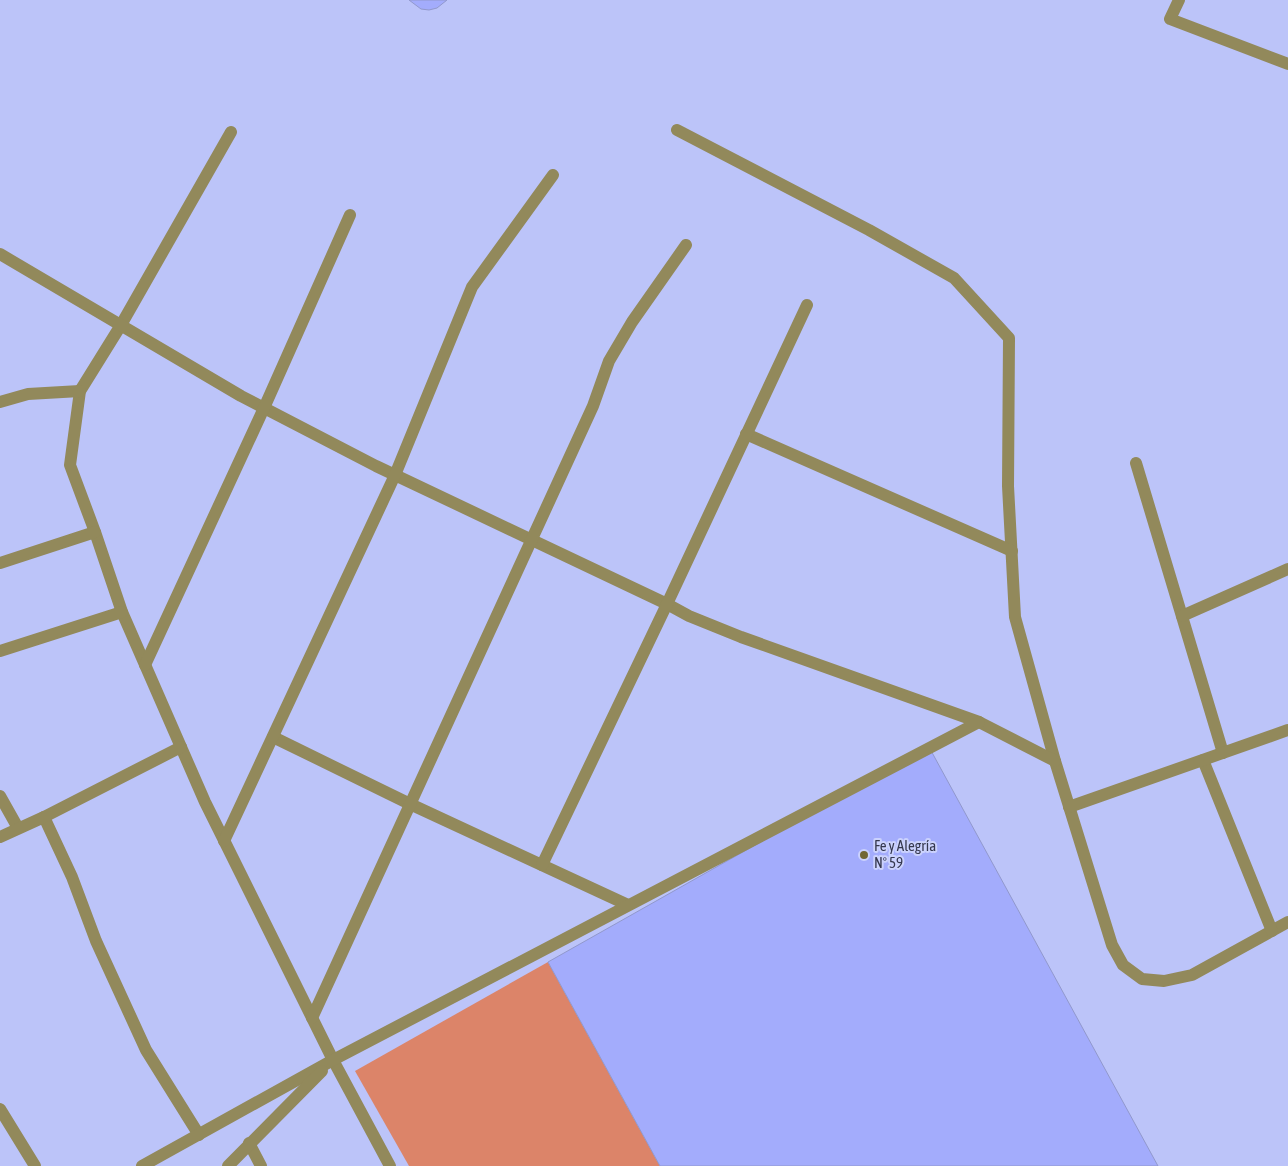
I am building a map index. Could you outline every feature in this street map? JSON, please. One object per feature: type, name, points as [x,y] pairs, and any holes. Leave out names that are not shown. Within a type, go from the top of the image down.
[{"type":"street","points":[[1179,0],[1170,19],[1288,64]]},
{"type":"street","points":[[677,130],[868,230],[954,278],[1009,338],[1008,486],[1015,617],[1069,807],[1112,945],[1123,965],[1142,979],[1164,981],[1192,975],[1288,922]]},
{"type":"street","points":[[231,132],[121,325],[80,391],[70,465],[122,612],[224,842],[332,1060],[390,1166]]},
{"type":"street","points":[[224,842],[395,474],[472,287],[552,174]]},
{"type":"street","points":[[145,666],[264,408],[350,215]]},
{"type":"street","points":[[312,1018],[593,406],[609,361],[632,322],[686,245]]},
{"type":"street","points":[[0,254],[241,396],[395,474],[668,604],[689,616],[741,637],[978,722],[1055,761]]},
{"type":"street","points":[[542,865],[668,604],[807,305]]},
{"type":"street","points":[[0,402],[28,394],[80,391]]},
{"type":"street","points":[[746,434],[1012,550]]},
{"type":"street","points":[[1136,463],[1223,753]]},
{"type":"street","points":[[0,563],[95,532]]},
{"type":"street","points":[[1182,616],[1288,569]]},
{"type":"street","points":[[0,651],[122,612]]},
{"type":"street","points":[[142,1166],[332,1060],[978,722]]},
{"type":"street","points":[[1069,807],[1288,730]]},
{"type":"street","points":[[273,737],[410,804],[628,905]]},
{"type":"street","points":[[0,837],[44,817],[181,747]]},
{"type":"street","points":[[1203,760],[1272,931]]},
{"type":"street","points":[[0,796],[18,828]]},
{"type":"street","points":[[44,817],[72,877],[96,942],[146,1050],[199,1135]]},
{"type":"street","points":[[228,1166],[332,1060]]},
{"type":"street","points":[[0,1109],[35,1166]]},
{"type":"street","points":[[249,1143],[261,1166]]},
{"type":"shaded area","points":[[548,962],[660,1166],[409,1166],[355,1071]]},
{"type":"building","points":[[409,0],[447,0],[437,8],[429,10],[421,9]]},
{"type":"building","name":"Fe y Alegría N° 59","points":[[929,747],[1158,1166],[660,1166],[548,962]]},
{"type":"place","name":"Fe y Alegría N° 59","points":[[864,855]]}]
